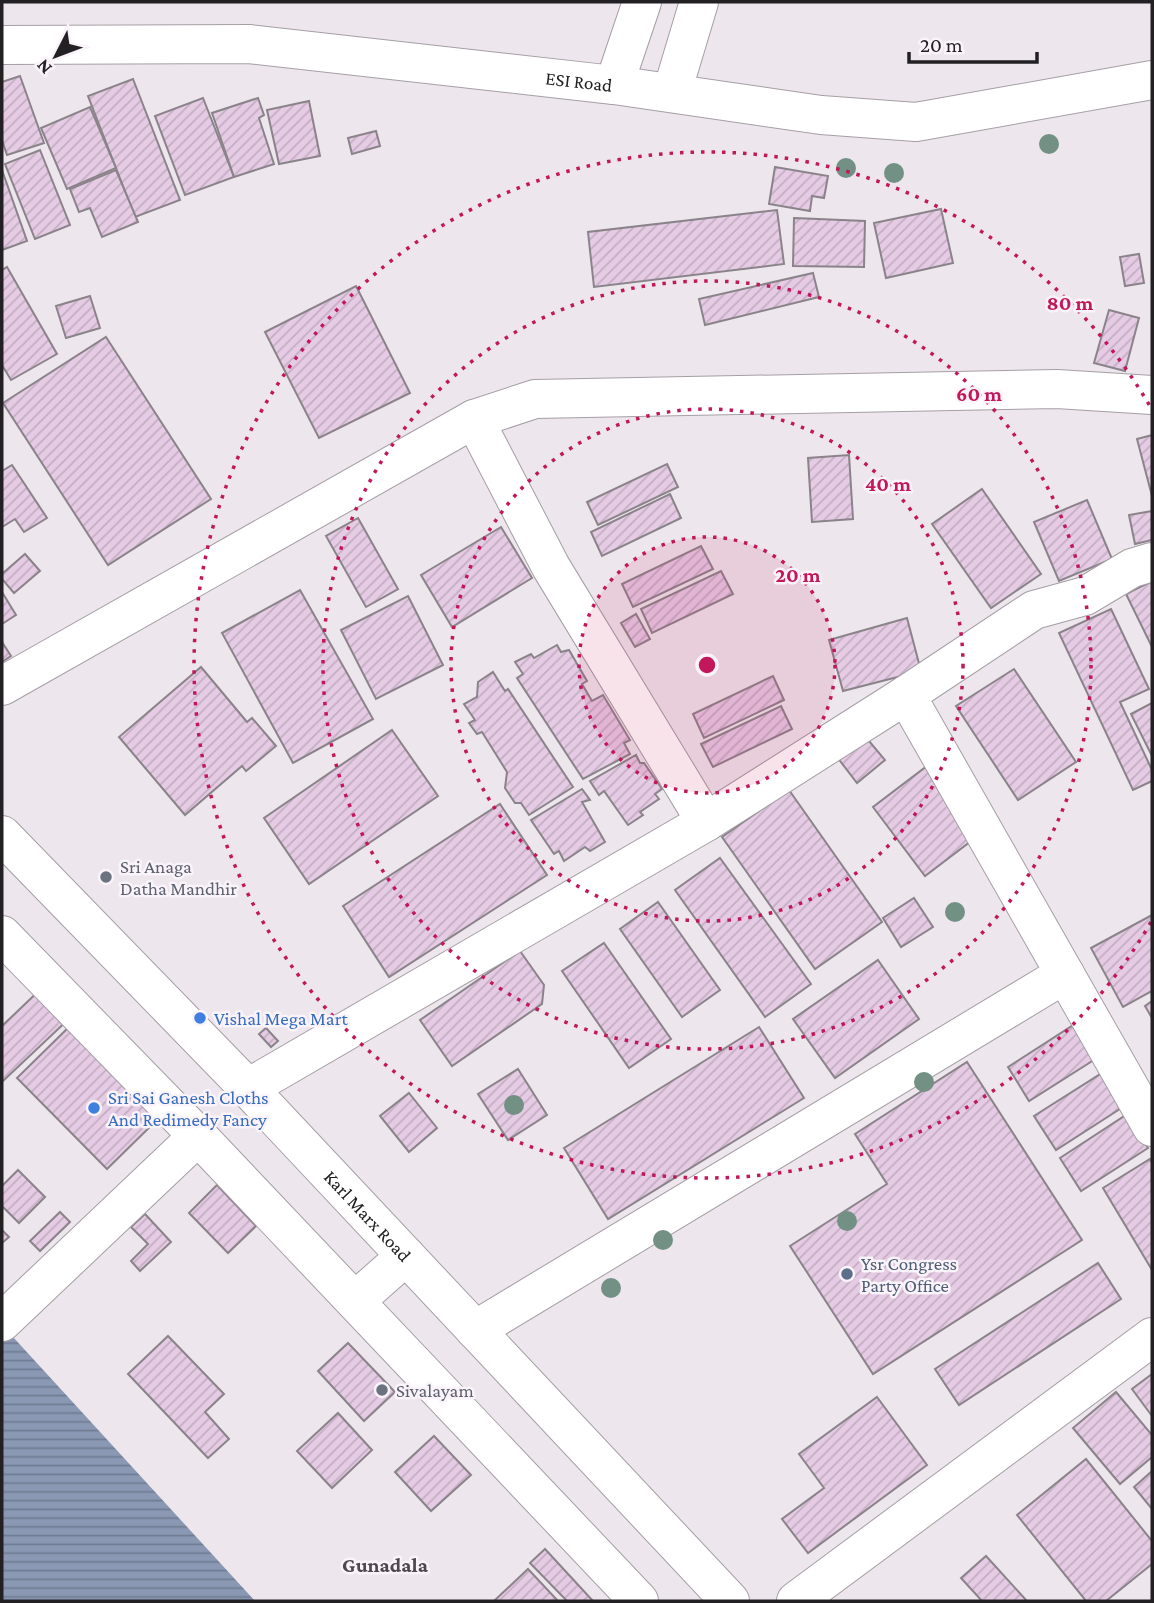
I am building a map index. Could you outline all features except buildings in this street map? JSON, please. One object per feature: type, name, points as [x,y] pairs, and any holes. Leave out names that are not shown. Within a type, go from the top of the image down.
[{"type":"street","points":[[614,85],[642,2]]},
{"type":"street","points":[[672,92],[699,2]]},
{"type":"street","name":"ESI Road","points":[[2,45],[249,44],[672,92],[821,115],[916,122],[1152,80]]},
{"type":"street","points":[[2,686],[474,419],[535,400],[1057,389],[1152,395]]},
{"type":"street","points":[[474,419],[551,568],[706,822]]},
{"type":"street","points":[[248,1088],[706,822],[1034,610],[1085,596],[1132,568],[1152,562]]},
{"type":"street","points":[[906,695],[1152,1127]]},
{"type":"street","name":"Karl Marx Road","points":[[2,835],[248,1088],[730,1601]]},
{"type":"street","points":[[2,935],[198,1136],[639,1601]]},
{"type":"street","points":[[475,1330],[1065,974]]},
{"type":"street","points":[[5,1319],[198,1136]]},
{"type":"street","points":[[355,1301],[406,1256]]},
{"type":"street","points":[[796,1601],[1152,1337]]},
{"type":"water","points":[[2,1325],[255,1601],[2,1601]]},
{"type":"place","name":"Sri Anaga Datha Mandhir","points":[[106,877]]},
{"type":"place","name":"Vishal Mega Mart","points":[[200,1018]]},
{"type":"place","name":"Sri Sai Ganesh Cloths And Redimedy Fancy","points":[[94,1108]]},
{"type":"place","name":"Ysr Congress Party Office","points":[[847,1274]]},
{"type":"place","name":"Sivalayam","points":[[382,1390]]},
{"type":"district","name":"Gunadala","points":[[385,1565]]}]
